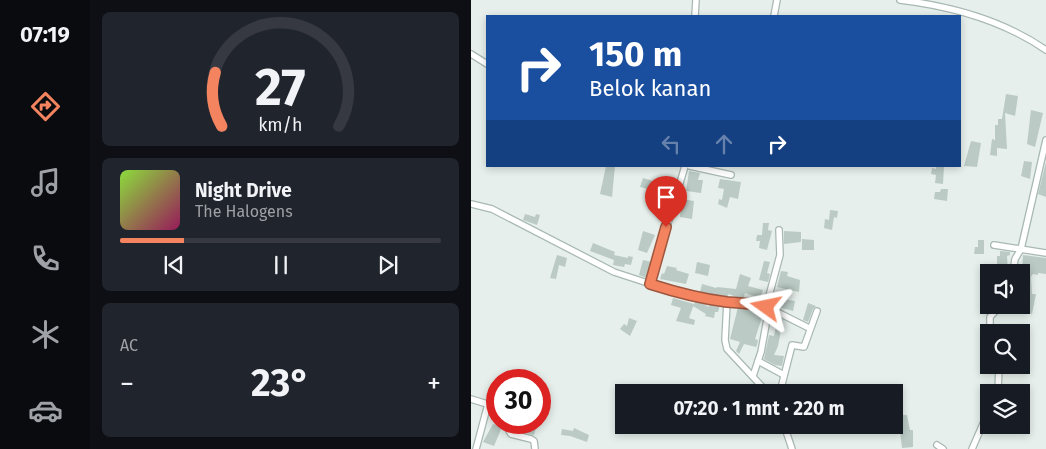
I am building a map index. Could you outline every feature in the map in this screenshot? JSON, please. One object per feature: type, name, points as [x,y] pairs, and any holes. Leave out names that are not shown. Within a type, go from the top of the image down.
[{"type":"street","points":[[695,15],[696,0]]},
{"type":"street","points":[[774,15],[777,0]]},
{"type":"street","points":[[900,0],[944,9],[995,23],[1046,50]]},
{"type":"street","points":[[471,54],[486,63]]},
{"type":"street","points":[[1014,264],[1021,249],[1046,140]]},
{"type":"street","points":[[650,284],[685,167]]},
{"type":"street","points":[[695,167],[731,175]]},
{"type":"street","points":[[471,204],[492,209],[614,272],[669,290],[727,302],[751,302],[809,328]]},
{"type":"street","points":[[753,376],[758,361],[767,308],[780,255],[779,230]]},
{"type":"street","points":[[994,245],[1046,253]]},
{"type":"street","points":[[727,302],[725,345],[730,353],[760,384]]},
{"type":"street","points":[[782,384],[792,345],[803,347],[817,311]]},
{"type":"street","points":[[758,361],[784,375]]},
{"type":"street","points":[[471,400],[486,403]]},
{"type":"street","points":[[476,449],[486,414]]},
{"type":"street","points":[[971,449],[980,430]]},
{"type":"street","points":[[511,434],[533,441],[535,449]]},
{"type":"street","points":[[787,434],[792,449]]},
{"type":"street","points":[[937,445],[943,449]]},
{"type":"building","points":[[1006,94],[1018,96],[1015,116],[1005,113],[1007,149],[997,148],[997,156],[990,155],[992,139],[995,140],[995,125],[998,125],[998,119],[1002,119]]},
{"type":"building","points":[[1031,110],[1043,113],[1035,147],[1027,144]]},
{"type":"building","points":[[971,141],[981,143],[977,167],[964,166]]},
{"type":"building","points":[[1024,161],[1032,162],[1030,179],[1021,176]]},
{"type":"building","points":[[1046,162],[1046,197],[1038,194]]},
{"type":"building","points":[[606,167],[615,167],[612,197],[600,194]]},
{"type":"building","points":[[936,167],[944,167],[943,184],[935,183],[936,175],[931,174],[932,168],[936,169]]},
{"type":"building","points":[[689,171],[700,173],[698,180],[703,180],[701,193],[686,191]]},
{"type":"building","points":[[643,178],[670,186],[662,209],[652,206],[656,191],[640,187]]},
{"type":"building","points":[[720,179],[741,182],[738,199],[730,197],[727,208],[718,204],[719,199],[722,200],[724,189],[718,188]]},
{"type":"building","points":[[941,189],[948,189],[947,201],[934,199],[935,192],[940,192]]},
{"type":"building","points":[[682,199],[694,201],[692,219],[680,217]]},
{"type":"building","points":[[830,210],[838,211],[837,218],[834,217],[832,230],[824,228],[825,219],[829,220]]},
{"type":"building","points":[[525,214],[535,217],[536,214],[540,215],[537,225],[523,220]]},
{"type":"building","points":[[763,223],[769,223],[768,230],[772,231],[767,250],[759,248],[760,241],[756,241],[757,235],[762,235]]},
{"type":"building","points":[[643,231],[655,235],[647,253],[638,250]]},
{"type":"building","points":[[784,231],[801,232],[801,242],[784,244]]},
{"type":"building","points":[[802,239],[814,240],[814,250],[802,250]]},
{"type":"building","points":[[978,240],[984,240],[984,254],[974,254],[975,247],[978,247]]},
{"type":"building","points":[[593,243],[615,252],[614,255],[628,258],[628,256],[633,257],[631,265],[625,264],[624,267],[613,265],[614,260],[590,251]]},
{"type":"building","points":[[1000,251],[1010,252],[1010,255],[1007,256],[1008,264],[997,264],[997,256],[1000,256]]},
{"type":"building","points":[[557,255],[567,258],[565,267],[559,265],[556,279],[550,278]]},
{"type":"building","points":[[1023,255],[1046,258],[1046,274],[1033,274],[1031,277],[1032,294],[1036,294],[1032,314],[1030,314],[1030,264],[1022,264]]},
{"type":"building","points":[[643,260],[652,262],[647,278],[639,275]]},
{"type":"building","points":[[764,261],[770,262],[767,273],[770,274],[768,282],[759,280]]},
{"type":"building","points":[[697,262],[710,265],[708,276],[695,273]]},
{"type":"building","points":[[667,266],[677,268],[676,270],[689,274],[686,284],[660,279]]},
{"type":"building","points":[[781,271],[788,272],[787,276],[800,280],[799,292],[777,287]]},
{"type":"building","points":[[740,274],[751,278],[748,286],[763,290],[760,298],[745,293],[744,297],[736,297],[729,294],[727,297],[700,292],[702,284],[716,288],[736,289]]},
{"type":"building","points":[[774,295],[777,295],[776,298],[795,301],[793,311],[775,306],[776,304],[772,303]]},
{"type":"building","points":[[673,298],[694,304],[689,318],[695,320],[694,325],[676,321],[681,308],[671,305]]},
{"type":"building","points":[[696,300],[709,307],[709,303],[720,305],[718,312],[715,312],[714,318],[705,316],[706,314],[693,306]]},
{"type":"building","points":[[808,303],[816,306],[808,322],[803,320]]},
{"type":"building","points":[[738,307],[752,307],[764,311],[755,339],[758,340],[756,347],[744,344],[739,354],[736,351],[740,342],[730,339]]},
{"type":"building","points":[[773,315],[783,320],[778,346],[774,355],[784,356],[782,366],[775,365],[764,359],[769,335],[774,336],[776,325],[771,324]]},
{"type":"building","points":[[629,318],[637,321],[630,336],[620,329],[624,324],[627,326]]},
{"type":"building","points":[[903,415],[907,415],[910,430],[913,430],[913,447],[902,448],[900,434],[903,434]]},
{"type":"building","points":[[574,428],[589,435],[587,442],[561,435],[562,429],[573,431]]},
{"type":"building","points":[[487,434],[499,434],[494,446],[483,442]]},
{"type":"route","points":[[666,227],[650,284],[669,290],[727,302],[751,302],[766,307]]}]
